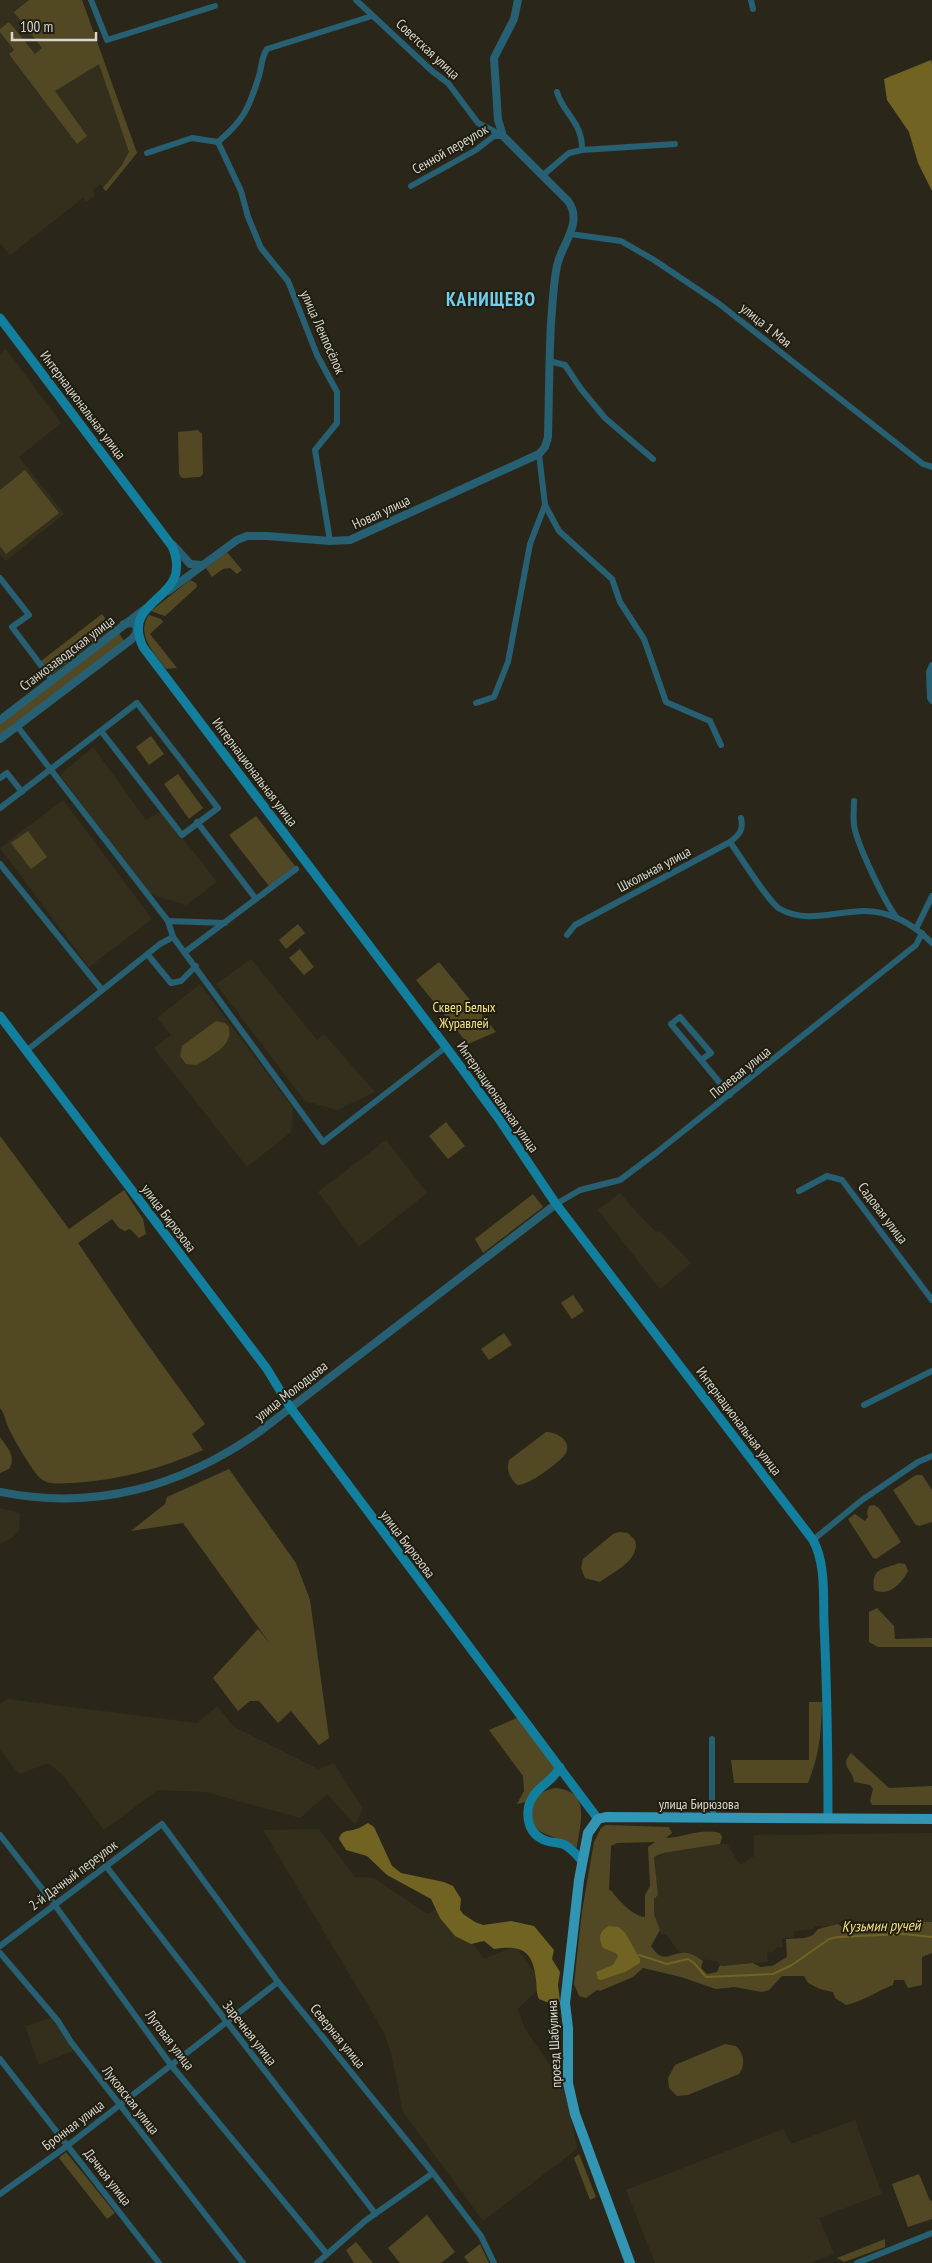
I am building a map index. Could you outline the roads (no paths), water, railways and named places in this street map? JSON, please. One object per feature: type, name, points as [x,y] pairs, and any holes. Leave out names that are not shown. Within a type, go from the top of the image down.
[{"type":"main road","name":"Интернациональная улица","points":[[0,318],[167,538],[176,555],[176,576],[165,592],[149,606],[139,620],[138,629],[143,647],[446,1047],[499,1119],[556,1204],[818,1549],[822,1576],[827,1696],[828,1818]]},
{"type":"main road","name":"улица Бирюзова","points":[[0,1016],[267,1369],[290,1407],[598,1819],[606,1817],[932,1819]]},
{"type":"main road","points":[[560,1766],[556,1774],[535,1794],[529,1804],[527,1814],[529,1825],[541,1839],[565,1845],[582,1861]]},
{"type":"main road","name":"проезд Шабулина","points":[[598,1819],[588,1833],[582,1861],[565,2003],[568,2028],[568,2083],[575,2114],[630,2263]]},
{"type":"street","points":[[91,0],[107,40],[215,6]]},
{"type":"street","name":"Советская улица","points":[[356,0],[448,83],[478,123],[503,136]]},
{"type":"street","points":[[518,0],[514,19],[494,58],[498,120],[503,136],[573,208],[574,224],[558,261],[553,297],[549,361],[548,437],[545,447],[539,454],[546,505],[559,531],[612,579],[620,602],[644,639],[666,702],[710,721],[720,746]]},
{"type":"street","points":[[751,0],[753,9]]},
{"type":"street","points":[[147,153],[192,138],[218,142],[237,125],[251,100],[260,72],[262,58],[267,49],[372,16]]},
{"type":"street","points":[[557,92],[560,104],[573,118],[581,135],[582,150]]},
{"type":"street","name":"Сенной переулок","points":[[411,186],[476,150],[494,136],[503,136]]},
{"type":"street","name":"улица Ленпосёлок","points":[[218,142],[241,191],[248,217],[261,248],[288,281],[317,355],[337,392],[336,423],[315,450],[330,541]]},
{"type":"street","points":[[543,176],[569,153],[582,150],[674,144]]},
{"type":"street","name":"улица 1 Мая","points":[[570,234],[621,241],[654,260],[718,303],[923,464],[932,467]]},
{"type":"street","points":[[549,361],[565,366],[605,418],[653,459]]},
{"type":"street","name":"Новая улица","points":[[165,592],[237,540],[248,536],[267,536],[330,541],[350,540],[539,454]]},
{"type":"street","points":[[476,703],[494,697],[508,662],[530,544],[546,505]]},
{"type":"street","points":[[167,538],[186,562],[193,566],[202,565]]},
{"type":"street","points":[[0,578],[29,615],[12,627],[52,680]]},
{"type":"street","name":"Станкозаводская улица","points":[[0,720],[149,606]]},
{"type":"street","points":[[124,624],[134,623],[138,629]]},
{"type":"street","name":"Станкозаводская улица","points":[[0,739],[126,644],[136,634],[138,629]]},
{"type":"street","points":[[126,644],[135,642],[143,647]]},
{"type":"street","points":[[932,665],[928,672],[930,698],[932,701]]},
{"type":"street","points":[[2,804],[52,770],[101,731],[137,703],[218,808],[182,835],[101,731]]},
{"type":"street","points":[[17,726],[168,921],[174,937],[323,1142],[446,1047]]},
{"type":"street","points":[[0,778],[7,773],[22,792]]},
{"type":"street","points":[[854,801],[854,826],[860,843],[886,902],[896,917]]},
{"type":"street","points":[[741,818],[743,826],[739,835],[730,842],[770,899],[780,909],[812,917],[865,911],[896,917],[919,931],[932,943]]},
{"type":"street","points":[[197,822],[256,899]]},
{"type":"street","name":"Школьная улица","points":[[567,936],[575,925],[730,842]]},
{"type":"street","points":[[0,864],[102,990]]},
{"type":"street","points":[[185,952],[296,869]]},
{"type":"street","name":"Полевая улица","points":[[556,1204],[580,1190],[620,1180],[730,1095],[916,945],[932,896]]},
{"type":"street","points":[[168,921],[225,923]]},
{"type":"street","points":[[26,1051],[148,954],[174,937]]},
{"type":"street","points":[[148,954],[171,984],[181,981],[196,966]]},
{"type":"street","points":[[701,1060],[711,1053],[680,1017],[671,1024],[730,1095]]},
{"type":"street","name":"Садовая улица","points":[[799,1191],[826,1176],[842,1180],[932,1300]]},
{"type":"street","name":"улица Молодцова","points":[[0,1492],[48,1498],[78,1498],[126,1493],[164,1483],[208,1464],[240,1444],[290,1407],[556,1204]]},
{"type":"street","points":[[864,1405],[932,1371]]},
{"type":"street","points":[[813,1540],[862,1500],[918,1462],[932,1456]]},
{"type":"street","points":[[712,1739],[712,1804],[714,1818]]},
{"type":"street","name":"2-й Дачный переулок","points":[[0,1946],[162,1824]]},
{"type":"street","name":"Северная улица","points":[[162,1824],[278,1982],[433,2173],[481,2236],[494,2263]]},
{"type":"street","name":"Луговая улица","points":[[0,1836],[54,1904],[171,2065],[327,2254]]},
{"type":"street","name":"Заречная улица","points":[[106,1866],[375,2213]]},
{"type":"street","name":"Луковская улица","points":[[0,1953],[58,2021],[71,2042],[119,2105],[243,2263]]},
{"type":"street","name":"Бронная улица","points":[[0,2194],[67,2146],[278,1982]]},
{"type":"street","name":"Дачная улица","points":[[0,2059],[159,2263]]},
{"type":"street","points":[[317,2263],[375,2213],[433,2173]]},
{"type":"street","points":[[856,2263],[932,2233]]},
{"type":"waterway","name":"Кузьмин ручей","points":[[639,1955],[667,1964],[688,1959],[706,1977],[773,1974],[792,1965],[829,1939],[903,1934],[932,1937]]},
{"type":"district","name":"КАНИЩЕВО","points":[[491,299]]},
{"type":"park label","name":"Сквер Белых Журавлей","points":[[464,1016]]}]
